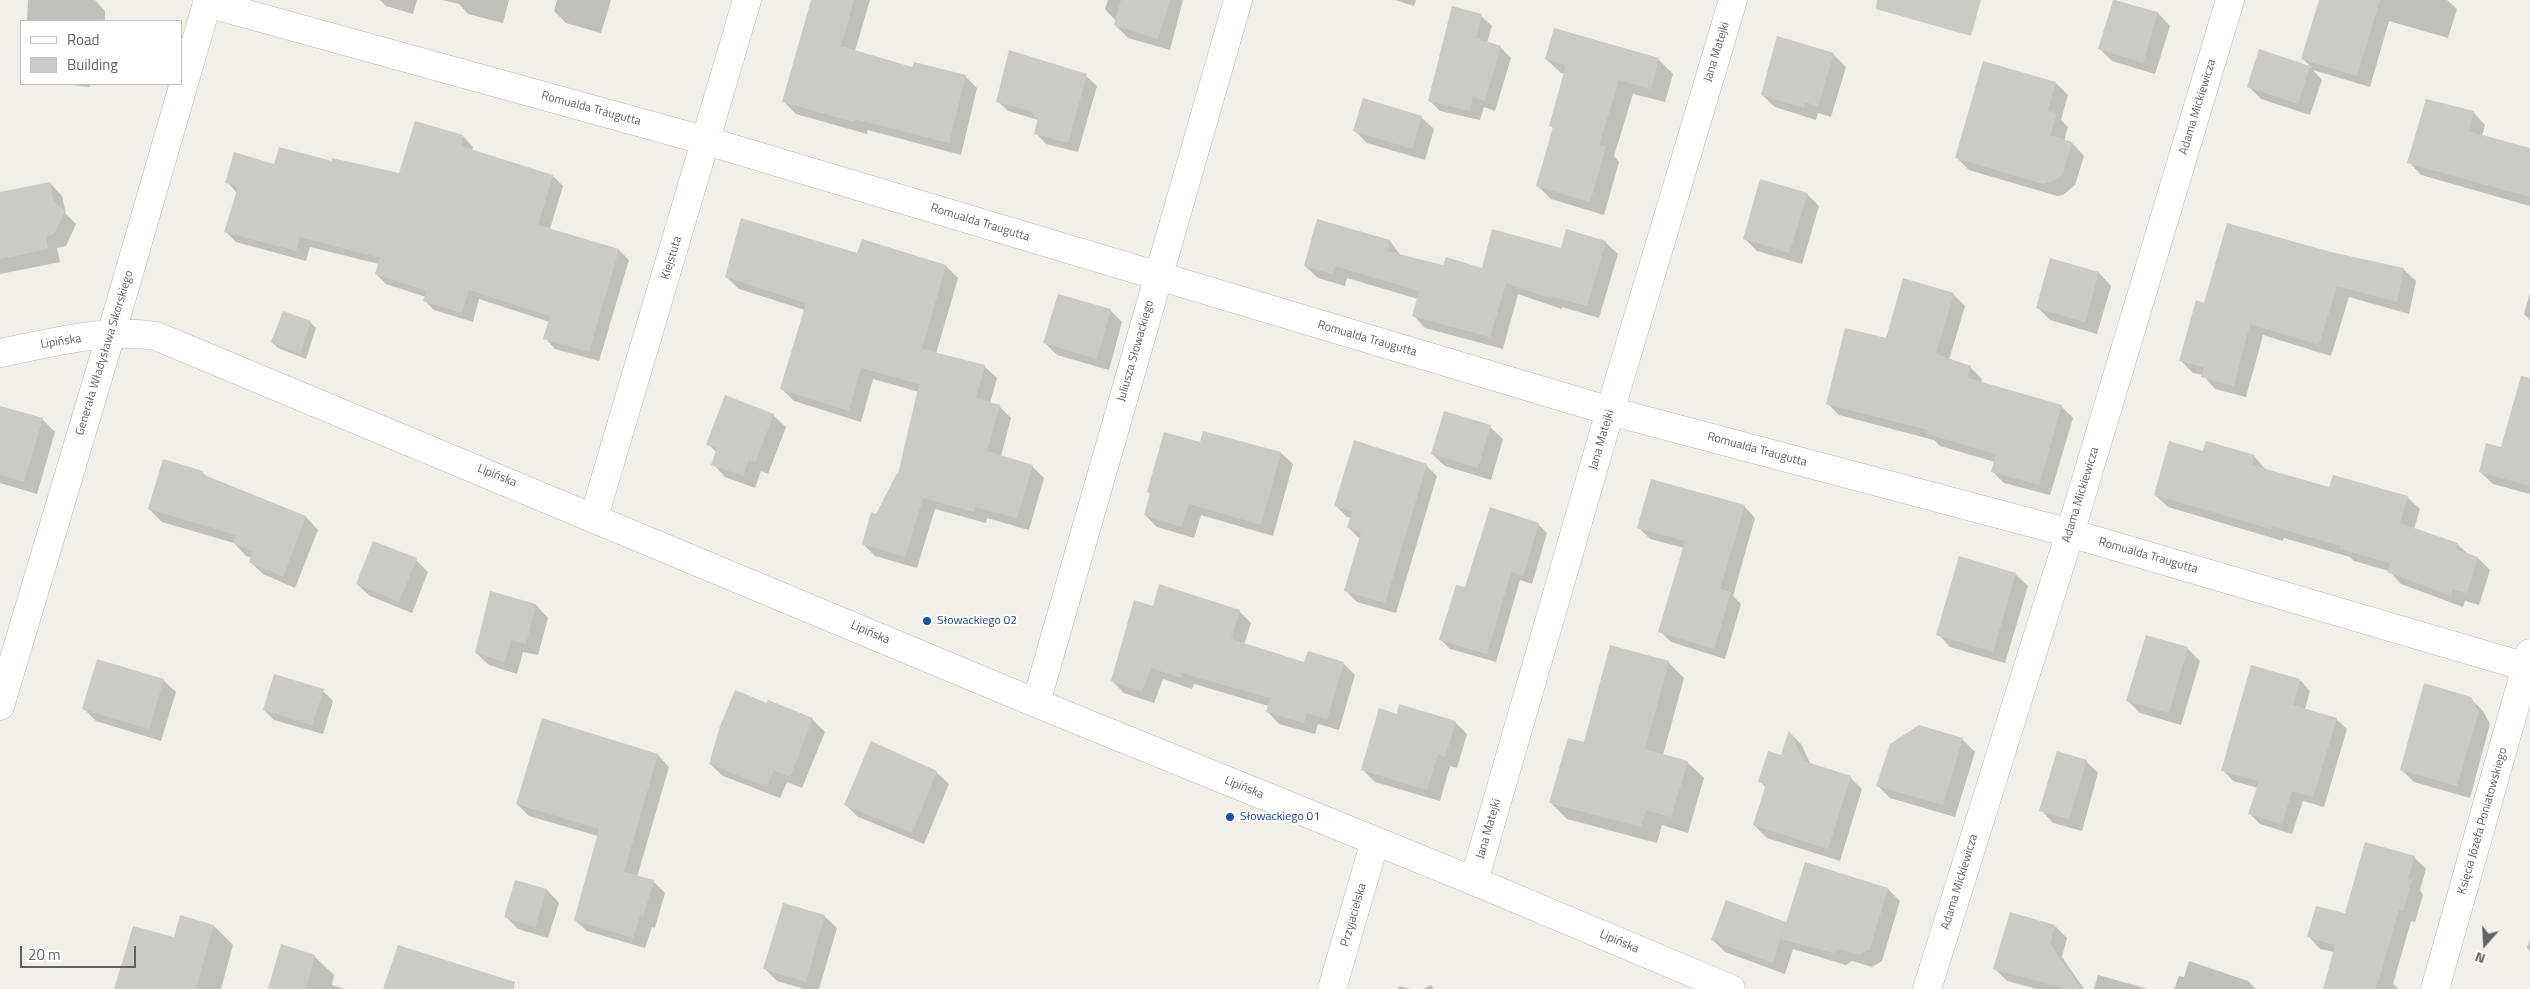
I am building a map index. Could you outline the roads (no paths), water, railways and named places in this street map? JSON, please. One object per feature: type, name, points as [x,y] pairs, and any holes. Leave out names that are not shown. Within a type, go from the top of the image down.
[{"type":"street","name":"Kiejstuta","points":[[594,516],[747,0]]},
{"type":"street","name":"Juliusza Słowackiego","points":[[1036,703],[1238,0]]},
{"type":"street","name":"Jana Matejki","points":[[1474,881],[1610,411],[1733,0]]},
{"type":"street","name":"Adama Mickiewicza","points":[[1927,989],[2070,533],[2230,0]]},
{"type":"street","name":"Romualda Traugutta","points":[[207,2],[707,140],[1157,277],[1610,411],[2070,533],[2529,663]]},
{"type":"street","name":"Generała Władysława Sikorskiego","points":[[0,706],[111,334],[207,2]]},
{"type":"street","name":"Lipińska","points":[[0,353],[111,334],[135,332],[156,336],[594,516],[1036,703],[1474,881],[1731,989]]},
{"type":"street","name":"Księcia Józefa Poniatowskiego","points":[[2435,989],[2529,663]]},
{"type":"street","name":"Przyjacielska","points":[[1332,989],[1375,841]]},
{"type":"place","name":"Słowackiego 02","points":[[927,621]]},
{"type":"place","name":"Słowackiego 01","points":[[1230,817]]}]
